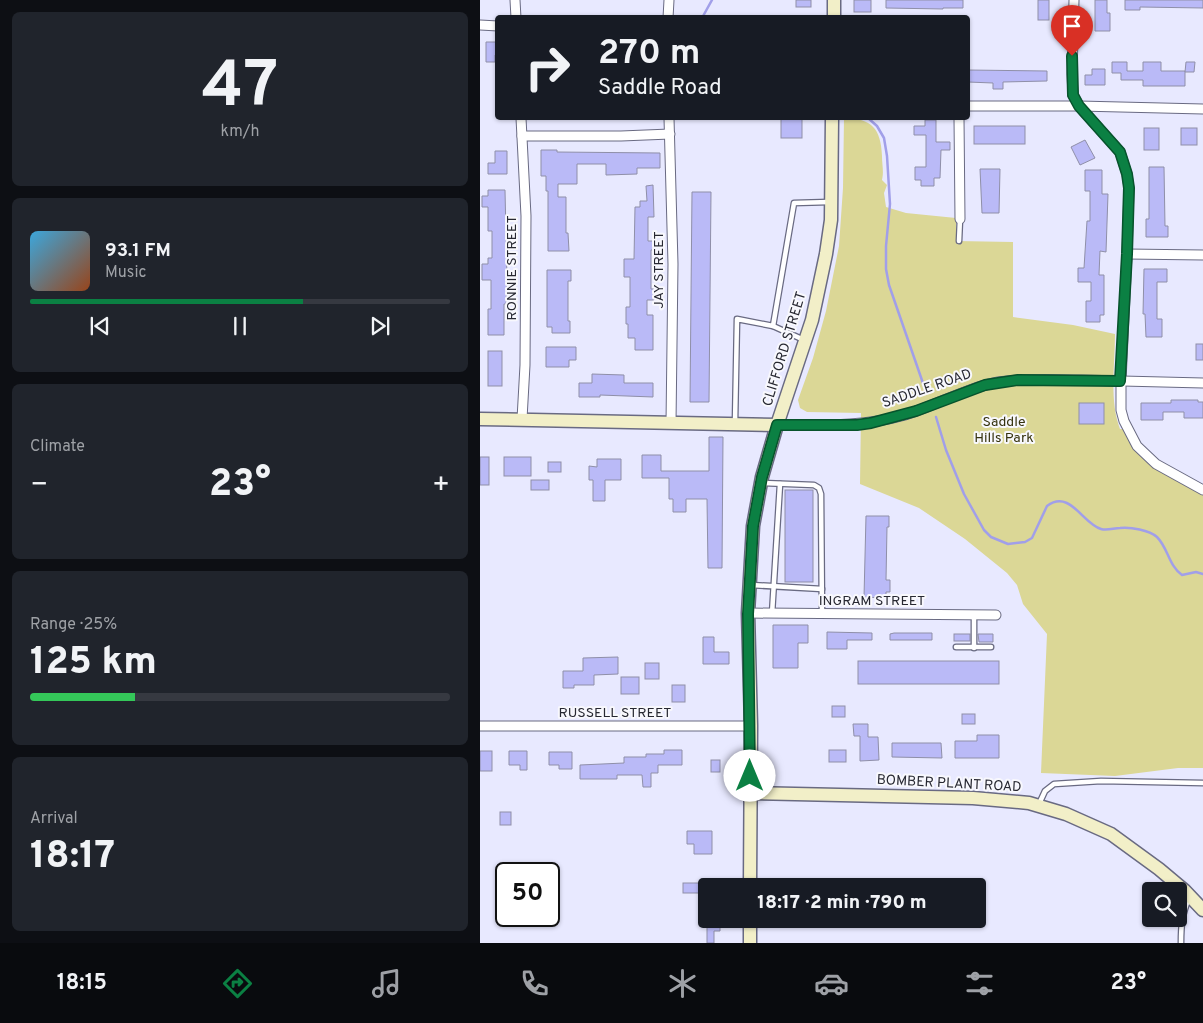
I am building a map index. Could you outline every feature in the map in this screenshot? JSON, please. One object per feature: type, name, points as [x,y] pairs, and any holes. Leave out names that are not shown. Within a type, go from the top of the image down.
[{"type":"main road","points":[[834,0],[834,15]]},
{"type":"main road","name":"CLIFFORD STREET","points":[[750,878],[748,614],[753,526],[761,483],[777,425],[812,320],[826,254],[831,220],[832,120]]},
{"type":"main road","name":"SADDLE ROAD","points":[[480,420],[522,419],[777,425]]},
{"type":"main road","name":"BOMBER PLANT ROAD","points":[[750,792],[973,798],[1029,802],[1066,814],[1111,834],[1159,869],[1203,910]]},
{"type":"main road","points":[[750,928],[750,943]]},
{"type":"street","points":[[515,0],[516,15]]},
{"type":"street","points":[[668,15],[669,0]]},
{"type":"street","points":[[1074,0],[1073,95],[1079,106],[1120,152],[1129,188],[1120,381],[1124,421],[1137,446],[1156,464],[1203,490]]},
{"type":"street","points":[[480,25],[495,26]]},
{"type":"street","points":[[970,106],[1203,109]]},
{"type":"street","name":"RONNIE STREET","points":[[521,120],[526,216],[525,366],[522,419]]},
{"type":"street","name":"JAY STREET","points":[[669,120],[673,264],[671,423]]},
{"type":"street","points":[[959,120],[960,219]]},
{"type":"street","points":[[522,136],[670,134]]},
{"type":"street","points":[[1127,254],[1203,255]]},
{"type":"street","name":"SADDLE ROAD","points":[[777,425],[857,425],[871,423],[912,413],[985,385],[1018,380],[1203,383]]},
{"type":"street","name":"INGRAM STREET","points":[[748,614],[996,615]]},
{"type":"street","name":"RUSSELL STREET","points":[[480,726],[750,726]]},
{"type":"lane","points":[[773,326],[794,203],[831,202]]},
{"type":"lane","points":[[959,240],[960,219]]},
{"type":"lane","points":[[735,424],[737,319],[773,326],[805,341]]},
{"type":"lane","points":[[761,483],[814,485],[819,488],[821,494],[822,614]]},
{"type":"lane","points":[[772,614],[780,484]]},
{"type":"lane","points":[[749,585],[774,588],[822,588]]},
{"type":"lane","points":[[974,615],[974,648]]},
{"type":"lane","points":[[956,648],[991,647]]},
{"type":"lane","points":[[1038,805],[1045,791],[1054,784],[1101,782],[1203,783]]},
{"type":"lane","points":[[1181,943],[1182,914],[1190,897]]},
{"type":"green space","name":"Saddle Hills Park","points":[[844,120],[862,120],[873,127],[880,139],[882,180],[887,185],[884,193],[886,207],[906,213],[956,218],[956,241],[1013,242],[1013,317],[1073,325],[1115,334],[1113,382],[1115,406],[1120,429],[1123,429],[1132,444],[1154,468],[1203,494],[1203,768],[1178,768],[1115,776],[1041,773],[1047,634],[1023,604],[1017,585],[1007,573],[965,539],[919,508],[860,484],[861,413],[807,412],[800,408],[798,400],[813,358],[826,311],[839,246],[843,188]]},
{"type":"building","points":[[796,0],[811,0],[811,7],[796,7]]},
{"type":"building","points":[[854,0],[871,0],[871,12],[854,12]]},
{"type":"building","points":[[886,0],[963,0],[963,8],[886,8]]},
{"type":"building","points":[[1038,0],[1049,0],[1049,20],[1038,20]]},
{"type":"building","points":[[1095,0],[1107,0],[1107,13],[1110,13],[1110,31],[1095,31]]},
{"type":"building","points":[[1125,0],[1203,0],[1203,8],[1140,7],[1140,10],[1125,10]]},
{"type":"building","points":[[486,42],[495,42],[495,62],[486,62]]},
{"type":"building","points":[[1112,62],[1127,62],[1127,71],[1143,71],[1143,62],[1161,62],[1161,71],[1185,71],[1185,86],[1143,86],[1143,80],[1121,80],[1121,73],[1112,73]]},
{"type":"building","points":[[1186,62],[1195,62],[1194,72],[1185,72]]},
{"type":"building","points":[[1092,69],[1105,69],[1105,85],[1085,85],[1085,75],[1092,75]]},
{"type":"building","points":[[970,70],[1047,71],[1047,81],[1003,82],[1003,89],[993,89],[993,83],[970,82]]},
{"type":"building","points":[[781,120],[802,120],[802,138],[781,138]]},
{"type":"building","points":[[925,120],[936,120],[936,142],[950,142],[950,150],[941,150],[940,178],[934,178],[934,186],[921,186],[921,180],[915,180],[915,167],[926,167],[926,135],[914,135],[914,126],[925,126]]},
{"type":"building","points":[[974,126],[1025,126],[1025,144],[974,144]]},
{"type":"building","points":[[1144,128],[1159,128],[1159,150],[1144,150]]},
{"type":"building","points":[[1181,128],[1197,128],[1197,145],[1181,145]]},
{"type":"building","points":[[1085,140],[1095,158],[1080,165],[1071,147]]},
{"type":"building","points":[[541,150],[557,150],[557,152],[660,153],[660,168],[637,168],[637,174],[606,175],[606,164],[577,164],[577,184],[558,184],[558,197],[566,197],[566,233],[568,233],[569,251],[548,251],[548,191],[546,191],[546,176],[541,176]]},
{"type":"building","points":[[495,151],[507,151],[507,174],[488,174],[488,163],[495,163]]},
{"type":"building","points":[[1149,167],[1164,167],[1165,226],[1168,226],[1168,237],[1146,237],[1146,219],[1149,219]]},
{"type":"building","points":[[980,169],[1000,169],[999,213],[982,213]]},
{"type":"building","points":[[1085,170],[1102,170],[1102,194],[1108,194],[1106,252],[1100,251],[1099,275],[1104,275],[1104,315],[1100,315],[1100,322],[1086,322],[1086,301],[1091,301],[1091,282],[1078,282],[1078,268],[1084,268],[1087,221],[1090,221],[1090,191],[1085,191]]},
{"type":"building","points":[[653,185],[654,217],[648,217],[648,241],[654,241],[654,250],[651,250],[651,289],[654,289],[654,300],[647,300],[647,315],[653,315],[653,350],[635,350],[635,338],[628,338],[628,324],[626,324],[626,307],[630,307],[630,277],[624,277],[624,259],[634,259],[635,207],[640,207],[640,201],[647,201],[646,186]]},
{"type":"building","points":[[488,190],[505,190],[507,280],[506,304],[504,304],[504,335],[488,335],[488,309],[491,309],[491,280],[482,280],[482,264],[488,264],[488,258],[492,258],[492,231],[488,231],[488,207],[482,207],[482,196],[488,196]]},
{"type":"building","points":[[692,192],[711,192],[709,402],[690,402]]},
{"type":"building","points":[[1144,269],[1167,269],[1167,282],[1157,282],[1157,319],[1162,319],[1162,337],[1146,337],[1145,314],[1143,314]]},
{"type":"building","points":[[547,270],[571,270],[571,281],[568,281],[568,321],[570,321],[570,333],[552,333],[552,327],[547,327]]},
{"type":"building","points":[[1196,344],[1203,344],[1203,360],[1196,360]]},
{"type":"building","points":[[546,347],[576,347],[576,360],[569,360],[569,367],[546,367]]},
{"type":"building","points":[[488,351],[502,351],[502,386],[488,386]]},
{"type":"building","points":[[592,374],[624,375],[624,383],[653,383],[653,397],[600,395],[600,397],[579,397],[579,383],[592,383]]},
{"type":"building","points":[[1171,400],[1198,400],[1198,402],[1203,402],[1203,418],[1184,418],[1184,412],[1163,412],[1163,420],[1141,420],[1141,403],[1171,403]]},
{"type":"building","points":[[1079,403],[1104,403],[1104,424],[1079,424]]},
{"type":"building","points":[[709,437],[723,437],[722,568],[708,568],[707,499],[686,499],[686,512],[673,512],[673,499],[669,499],[669,478],[642,478],[642,455],[661,455],[661,471],[709,471]]},
{"type":"building","points":[[480,457],[489,457],[489,485],[480,485]]},
{"type":"building","points":[[504,457],[531,457],[531,476],[504,476]]},
{"type":"building","points":[[597,459],[621,459],[621,480],[605,480],[605,501],[593,501],[593,480],[589,480],[589,466],[597,467]]},
{"type":"building","points":[[548,462],[561,462],[561,472],[548,472]]},
{"type":"building","points":[[531,480],[549,480],[549,490],[531,490]]},
{"type":"building","points":[[785,490],[813,490],[813,582],[785,582]]},
{"type":"building","points":[[866,516],[889,516],[886,580],[890,580],[890,592],[886,592],[886,598],[864,597]]},
{"type":"building","points":[[773,625],[808,625],[808,643],[798,643],[798,668],[773,668]]},
{"type":"building","points":[[827,632],[872,633],[872,640],[847,640],[847,649],[827,649]]},
{"type":"building","points":[[932,633],[932,640],[890,640],[890,634]]},
{"type":"building","points":[[954,634],[970,634],[970,641],[954,641]]},
{"type":"building","points":[[978,634],[993,634],[993,642],[979,642]]},
{"type":"building","points":[[703,637],[714,637],[714,652],[729,652],[729,664],[703,664]]},
{"type":"building","points":[[618,657],[618,674],[594,675],[594,685],[574,685],[574,688],[563,688],[563,671],[583,671],[583,658]]},
{"type":"building","points":[[858,661],[999,661],[999,684],[858,684]]},
{"type":"building","points":[[645,663],[659,663],[659,679],[645,679]]},
{"type":"building","points":[[621,677],[639,677],[639,694],[621,694]]},
{"type":"building","points":[[672,685],[685,685],[685,702],[672,702]]},
{"type":"building","points":[[832,706],[845,706],[845,717],[832,717]]},
{"type":"building","points":[[962,714],[975,714],[975,724],[962,724]]},
{"type":"building","points":[[853,724],[868,724],[868,737],[878,737],[879,760],[860,761],[860,736],[854,736]]},
{"type":"building","points":[[977,735],[999,735],[999,758],[955,758],[955,741],[977,741]]},
{"type":"building","points":[[892,743],[941,743],[942,758],[892,757]]},
{"type":"building","points":[[664,750],[682,750],[682,765],[658,765],[658,773],[651,773],[651,787],[643,787],[642,775],[617,775],[617,779],[580,779],[580,765],[624,763],[624,757],[646,757],[646,754],[664,754]]},
{"type":"building","points":[[829,750],[846,750],[846,762],[829,762]]},
{"type":"building","points":[[480,751],[492,751],[492,771],[480,771]]},
{"type":"building","points":[[509,751],[527,751],[527,770],[520,770],[520,765],[509,765]]},
{"type":"building","points":[[549,752],[572,752],[572,769],[559,769],[559,765],[549,765]]},
{"type":"building","points":[[711,760],[720,760],[720,772],[711,772]]},
{"type":"building","points":[[500,812],[511,812],[511,825],[500,825]]},
{"type":"building","points":[[687,831],[712,831],[712,854],[694,854],[694,844],[687,844]]},
{"type":"building","points":[[683,883],[698,883],[698,893],[683,893]]},
{"type":"building","points":[[707,928],[720,928],[720,931],[714,931],[714,943],[707,943]]},
{"type":"waterway","points":[[704,15],[712,0]]},
{"type":"waterway","points":[[870,120],[877,126],[884,138],[887,156],[890,204],[886,269],[889,285],[925,389]]},
{"type":"waterway","points":[[936,417],[946,450],[964,494],[984,530],[991,537],[1008,544],[1025,542],[1032,538],[1047,506],[1055,502],[1062,502],[1069,504],[1094,526],[1101,529],[1129,528],[1154,535],[1161,541],[1174,567],[1182,575],[1196,572],[1203,574]]},
{"type":"route","points":[[750,776],[748,614],[753,526],[762,477],[777,425],[857,425],[871,423],[916,411],[955,395],[1000,382],[1033,379],[1120,381],[1127,254],[1129,188],[1127,174],[1120,152],[1079,106],[1073,95],[1072,56]]}]
